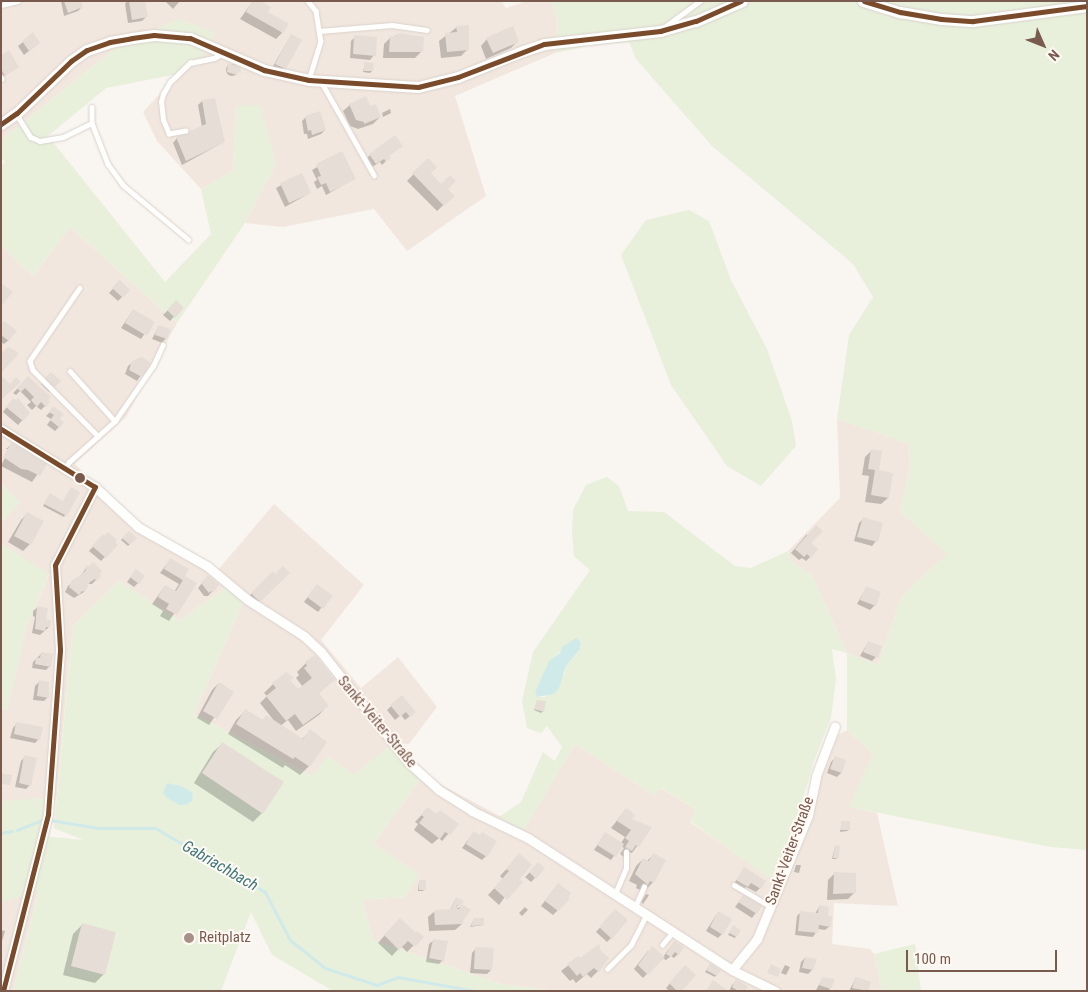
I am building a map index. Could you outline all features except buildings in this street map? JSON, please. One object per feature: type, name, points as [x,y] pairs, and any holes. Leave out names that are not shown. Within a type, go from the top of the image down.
[{"type":"street","points":[[1,124],[17,114],[71,61],[87,50],[110,42],[154,35],[190,38],[264,70],[315,81],[418,87],[458,77],[544,44],[660,31],[696,21],[742,1]]},
{"type":"street","points":[[863,1],[900,12],[942,19],[973,21],[1087,6]]},
{"type":"street","name":"Sankt-Veiter-Straße","points":[[1,429],[95,487],[138,527],[207,566],[248,600],[304,636],[321,652],[409,763],[439,790],[472,811],[528,838],[732,970],[774,991]]},
{"type":"street","points":[[3,991],[48,814],[60,649],[55,565],[95,487]]},
{"type":"street","name":"Sankt-Veiter-Straße","points":[[732,970],[757,939],[808,815],[816,776],[836,726]]},
{"type":"lane","points":[[1,5],[18,1]]},
{"type":"lane","points":[[308,1],[316,10],[321,41],[315,81],[374,175]]},
{"type":"lane","points":[[660,31],[700,1]]},
{"type":"lane","points":[[319,31],[392,25],[427,30]]},
{"type":"lane","points":[[186,131],[169,134],[163,120],[161,102],[163,94],[170,82],[190,63],[214,58],[225,52]]},
{"type":"lane","points":[[92,107],[92,123],[108,164],[123,185],[188,239]]},
{"type":"lane","points":[[17,114],[30,137],[40,141],[63,137],[92,123]]},
{"type":"lane","points":[[80,288],[30,361],[33,370],[98,436]]},
{"type":"lane","points":[[65,468],[68,462],[115,421],[153,366],[163,345]]},
{"type":"lane","points":[[70,371],[115,421]]},
{"type":"lane","points":[[615,894],[626,868],[626,852]]},
{"type":"lane","points":[[734,885],[770,906]]},
{"type":"lane","points":[[635,907],[644,886]]},
{"type":"lane","points":[[607,969],[632,945],[647,914]]},
{"type":"lane","points":[[662,945],[674,931]]},
{"type":"shaded area","points":[[1,1],[501,1],[506,8],[527,1],[552,1],[558,23],[555,53],[455,96],[486,196],[407,251],[374,209],[283,227],[245,223],[276,163],[236,106],[233,171],[201,189],[157,141],[143,112],[178,74],[122,43],[1,140]]},
{"type":"shaded area","points":[[70,227],[177,323],[126,417],[75,464],[155,542],[218,570],[274,504],[364,585],[321,640],[361,688],[398,657],[437,707],[409,744],[393,743],[355,775],[312,776],[194,714],[243,602],[226,587],[180,621],[119,581],[73,626],[56,800],[1,801],[1,709],[7,709],[26,628],[49,575],[1,544],[1,522],[20,502],[1,484],[1,245],[33,276]]},
{"type":"shaded area","points":[[837,419],[909,444],[910,467],[900,512],[948,554],[902,596],[878,665],[847,653],[812,576],[790,560],[788,551],[840,498]]},
{"type":"shaded area","points":[[847,730],[873,754],[850,807],[877,813],[898,906],[834,903],[832,944],[870,949],[874,954],[882,991],[557,991],[501,984],[373,940],[362,900],[405,897],[418,874],[373,844],[423,775],[524,829],[575,744],[654,795],[660,788],[696,809],[690,822],[784,887],[821,775],[838,735]]},
{"type":"shaded area","points":[[39,890],[13,991],[1,991],[1,902]]},
{"type":"green space","points":[[552,1],[1087,1],[1087,850],[1051,847],[849,807],[873,754],[847,730],[847,653],[878,665],[902,596],[947,554],[900,512],[910,467],[909,444],[837,419],[849,335],[873,297],[853,264],[712,146],[636,59],[629,42],[587,46],[555,53],[558,23]]},
{"type":"green space","points":[[179,19],[214,32],[209,52],[178,74],[106,88],[48,136],[165,282],[211,234],[201,189],[233,171],[236,106],[260,105],[276,163],[245,223],[177,323],[70,227],[33,276],[1,245],[1,167],[5,162],[1,158],[1,140],[122,43]]},
{"type":"green space","points":[[689,210],[709,221],[731,280],[767,349],[792,421],[796,446],[761,486],[727,466],[671,385],[621,255],[646,220]]},
{"type":"green space","points":[[607,477],[619,486],[628,511],[664,512],[735,566],[751,568],[788,551],[790,560],[812,576],[847,653],[832,649],[836,679],[831,718],[814,761],[799,813],[772,880],[690,821],[696,809],[661,788],[654,795],[575,744],[524,830],[499,817],[521,802],[543,752],[555,761],[562,747],[547,726],[541,733],[527,728],[522,701],[533,652],[590,570],[574,556],[572,533],[573,510],[586,485]],"holes":[[[581,641],[580,649],[566,666],[565,673],[545,697],[538,697],[535,692],[549,662],[568,644]]]},
{"type":"green space","points":[[1,484],[20,502],[1,522]]},
{"type":"green space","points":[[1,544],[49,574],[26,628],[7,710],[1,709]]},
{"type":"green space","points":[[119,581],[180,621],[226,587],[243,602],[194,714],[312,776],[328,756],[355,775],[393,742],[423,775],[373,844],[419,874],[405,897],[362,900],[373,940],[501,984],[557,991],[333,991],[272,955],[251,912],[221,991],[13,991],[39,891],[1,902],[1,801],[48,798],[42,836],[83,840],[54,828],[73,626]]},
{"type":"green space","points":[[915,944],[921,991],[882,991],[874,954]]},
{"type":"water","points":[[576,638],[581,642],[580,649],[566,666],[559,688],[554,694],[537,697],[535,692],[549,661],[560,653],[562,647]]},
{"type":"water","points":[[167,783],[181,786],[193,793],[192,801],[186,805],[179,805],[167,798],[163,793]]},
{"type":"waterway","name":"Gabriachbach","points":[[17,830],[44,819],[98,828],[155,828],[265,892],[290,940],[325,968],[377,985],[398,977],[475,991]]},
{"type":"waterway","name":"Gabriachbach","points":[[1,833],[12,831]]},
{"type":"transit line","points":[[1,124],[17,113],[71,61],[87,50],[110,42],[132,38],[154,35],[190,38],[264,70],[309,80],[418,87],[458,77],[544,44],[660,31],[696,21],[741,1]]},
{"type":"transit line","points":[[864,1],[900,12],[941,19],[973,21],[1087,6]]},
{"type":"transit line","points":[[1,429],[95,487]]},
{"type":"transit line","points":[[3,991],[48,814],[60,649],[55,565],[95,487]]},
{"type":"place","name":"Reitplatz","points":[[189,938]]}]
